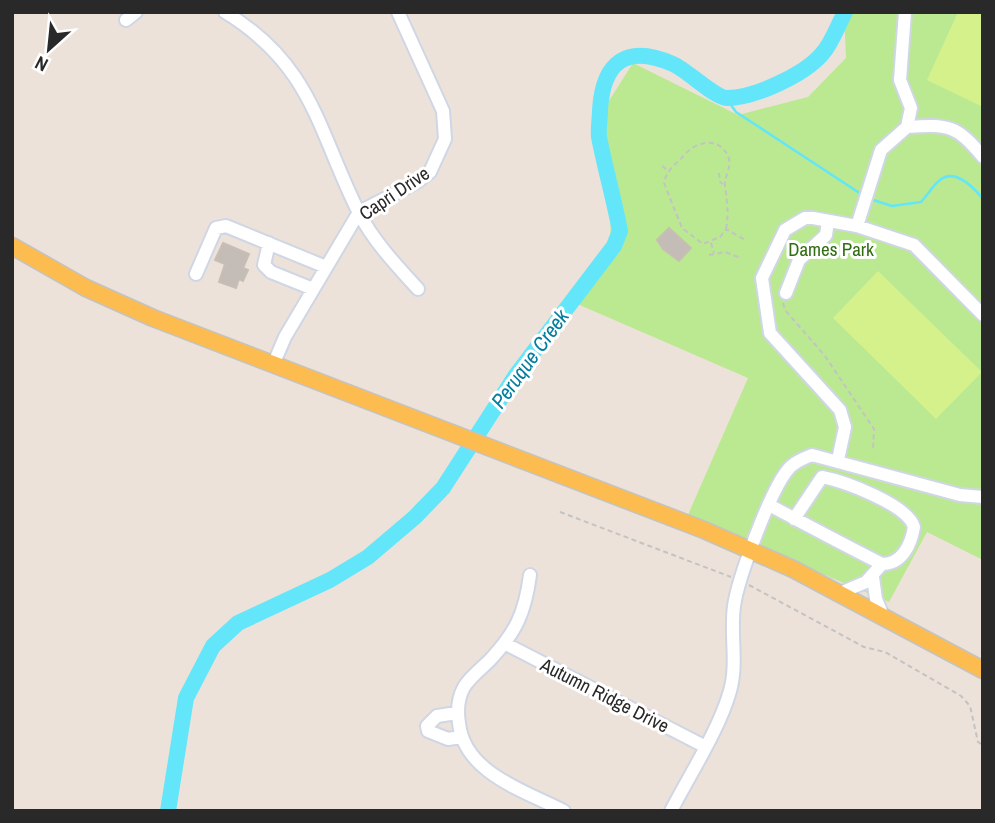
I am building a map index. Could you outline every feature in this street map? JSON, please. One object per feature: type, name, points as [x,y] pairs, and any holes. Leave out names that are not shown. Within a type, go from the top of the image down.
[{"type":"main road","points":[[12,246],[86,288],[273,365],[751,550],[840,593],[983,670]]},
{"type":"street","points":[[225,12],[273,47],[295,77],[328,139],[359,212],[382,247],[418,289]]},
{"type":"street","name":"Capri Drive","points":[[273,365],[285,337],[359,212],[430,172],[445,139],[443,111],[398,12]]},
{"type":"street","points":[[858,220],[881,150],[907,127],[911,108],[900,80],[905,12]]},
{"type":"street","points":[[907,127],[948,127],[964,134],[983,157]]},
{"type":"street","points":[[838,460],[845,427],[840,410],[770,333],[762,278],[785,230],[805,218],[828,221],[858,220],[914,245],[983,315]]},
{"type":"street","points":[[786,293],[799,260],[826,235],[828,221]]},
{"type":"street","points":[[197,274],[216,228],[226,226],[326,267]]},
{"type":"street","points":[[269,243],[264,265],[271,272],[313,289]]},
{"type":"street","points":[[671,811],[729,695],[733,681],[733,607],[751,550],[769,505],[787,471],[798,460],[812,456],[838,460],[960,495],[983,497]]},
{"type":"street","points":[[769,505],[794,519],[882,564],[893,562],[903,553],[912,537],[913,522],[908,516],[851,485],[822,477],[794,519]]},
{"type":"street","points":[[840,593],[873,577],[882,564]]},
{"type":"street","points":[[530,575],[525,611],[506,644],[464,687],[457,713],[461,737],[470,755],[486,770],[564,811]]},
{"type":"street","points":[[873,577],[876,598],[883,616]]},
{"type":"street","name":"Autumn Ridge Drive","points":[[506,644],[704,746]]},
{"type":"street","points":[[457,713],[431,718],[428,731],[448,739],[461,737]]},
{"type":"path","points":[[712,142],[723,149],[729,160],[724,184],[728,196],[726,229],[711,243],[703,244],[686,232],[672,198],[665,190],[668,171],[692,146],[712,142]]},
{"type":"path","points":[[662,166],[668,171]]},
{"type":"path","points":[[719,173],[720,182],[724,184]]},
{"type":"path","points":[[726,229],[747,241]]},
{"type":"path","points":[[682,237],[686,232]]},
{"type":"path","points":[[711,243],[714,254]]},
{"type":"path","points":[[709,256],[725,252],[741,258]]},
{"type":"path","points":[[786,293],[782,302],[785,310],[825,356],[874,429],[873,449]]},
{"type":"path","points":[[560,512],[667,555],[710,567],[864,647],[885,652],[961,696],[970,706],[978,742],[983,745]]},
{"type":"green space","name":"Dames Park","points":[[844,12],[983,12],[983,560],[927,532],[889,602],[687,517],[748,378],[575,303],[610,247],[612,177],[598,118],[633,63],[738,115],[808,97],[846,58]]},
{"type":"green space","points":[[958,12],[983,12],[983,107],[927,80]]},
{"type":"green space","points":[[878,271],[982,372],[936,419],[833,318]]},
{"type":"building","points":[[669,228],[691,248],[679,261],[663,249],[657,240]]},
{"type":"building","points":[[223,243],[249,254],[243,268],[248,270],[243,281],[239,279],[236,288],[219,282],[225,264],[215,260]]},
{"type":"waterway","name":"Peruque Creek","points":[[168,811],[186,698],[213,646],[238,623],[330,580],[368,557],[415,517],[443,488],[516,375],[614,246],[620,231],[599,134],[602,93],[612,69],[620,61],[630,57],[657,58],[679,67],[722,97],[751,94],[778,84],[814,62],[829,45],[845,12]]},
{"type":"waterway","points":[[726,98],[736,112],[861,194]]},
{"type":"waterway","points":[[870,199],[892,206],[921,202],[937,182],[952,176],[964,181],[983,199]]}]
